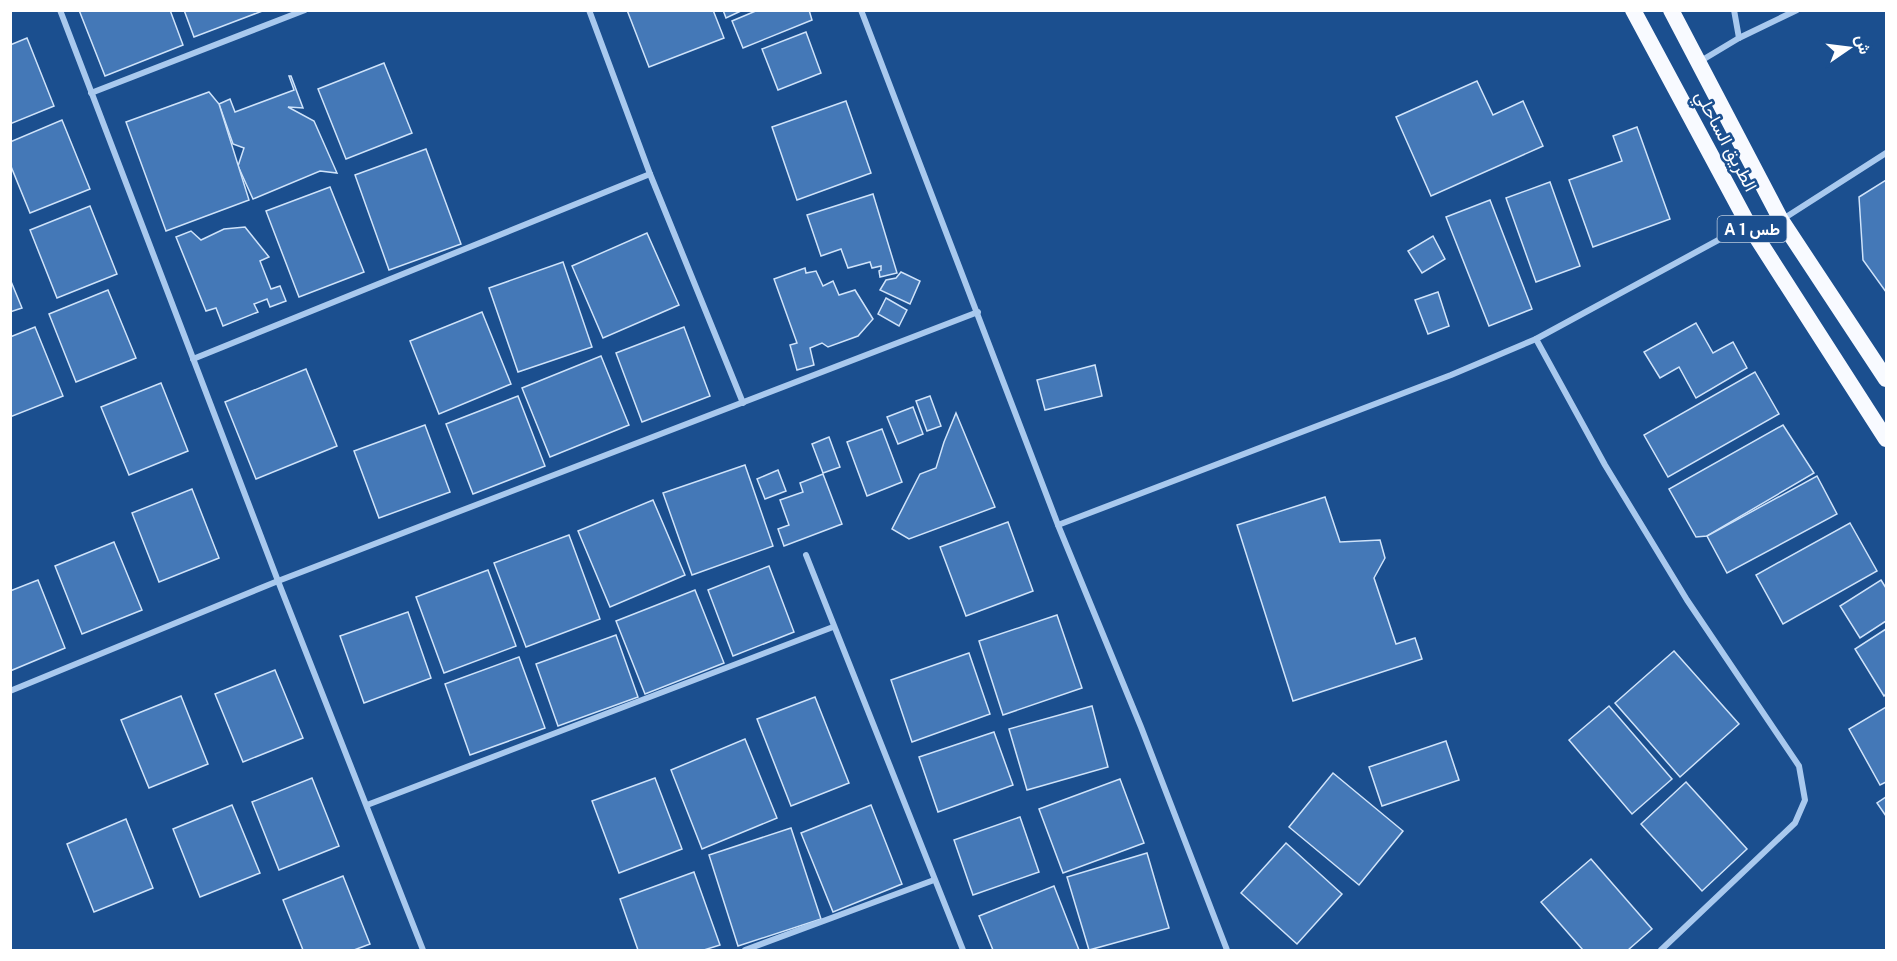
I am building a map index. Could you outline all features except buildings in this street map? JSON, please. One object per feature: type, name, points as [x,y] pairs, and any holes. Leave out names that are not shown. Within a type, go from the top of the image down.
[{"type":"highway","name":"الطريق الساحلي","points":[[1633,10],[1748,224],[1887,439]]},
{"type":"highway","name":"الطريق الساحلي","points":[[1671,10],[1781,220],[1887,379]]},
{"type":"street","points":[[60,10],[278,581],[423,951]]},
{"type":"street","points":[[91,93],[305,10]]},
{"type":"street","points":[[589,10],[650,174],[743,404]]},
{"type":"street","points":[[861,10],[1058,525],[1141,727],[1227,951]]},
{"type":"street","points":[[1734,10],[1739,38]]},
{"type":"street","points":[[1698,62],[1739,38],[1797,10]]},
{"type":"street","points":[[1781,220],[1887,153]]},
{"type":"street","points":[[193,359],[650,174]]},
{"type":"street","points":[[1058,525],[1451,375],[1536,339],[1748,224]]},
{"type":"street","points":[[10,691],[278,581],[978,312]]},
{"type":"street","points":[[1536,339],[1605,465],[1681,590],[1799,765],[1805,800],[1795,823],[1661,951]]},
{"type":"street","points":[[806,555],[963,951]]},
{"type":"street","points":[[367,805],[833,627]]},
{"type":"street","points":[[746,951],[934,880]]}]
